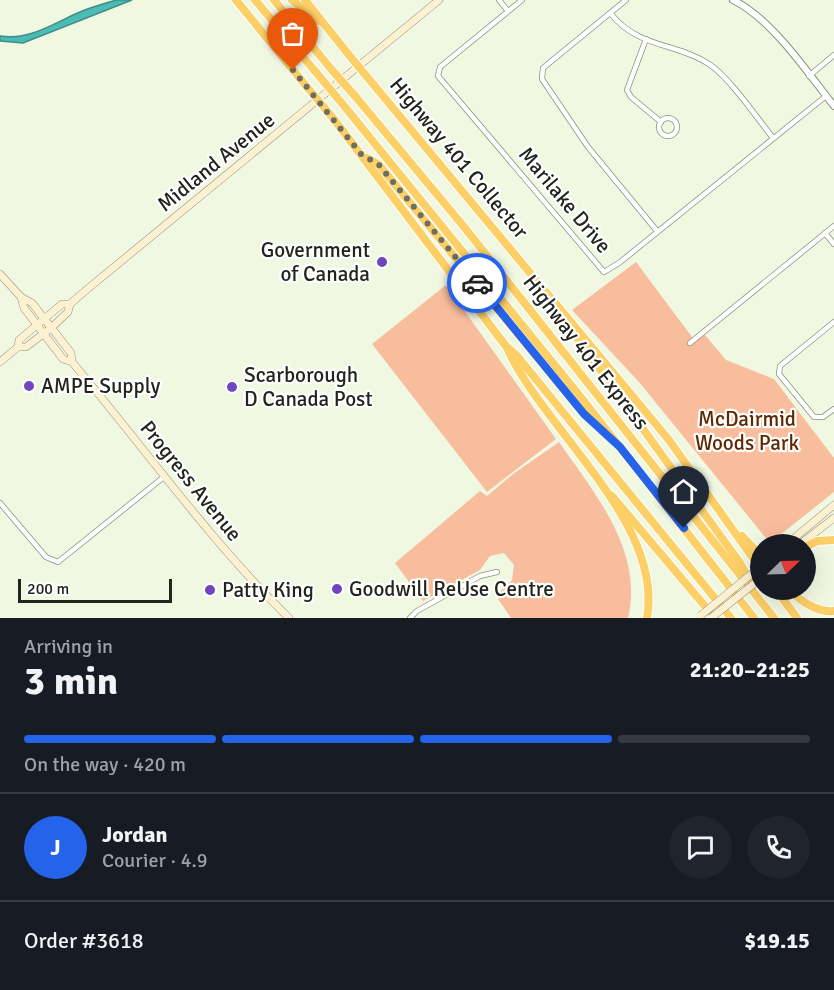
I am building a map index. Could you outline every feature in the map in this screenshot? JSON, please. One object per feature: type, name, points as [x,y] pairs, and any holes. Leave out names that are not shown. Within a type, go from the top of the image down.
[{"type":"highway","points":[[236,0],[333,118],[505,345],[517,356],[731,618]]},
{"type":"highway","name":"Highway 401 Express","points":[[255,0],[473,262],[754,618]]},
{"type":"highway","name":"Highway 401 Express","points":[[274,0],[465,228],[750,587]]},
{"type":"highway","points":[[292,0],[330,31]]},
{"type":"highway","name":"Highway 401 Collector","points":[[305,0],[669,440],[750,554]]},
{"type":"highway","points":[[361,154],[379,165],[584,414],[620,447]]},
{"type":"highway","points":[[504,239],[619,394],[740,563],[750,582]]},
{"type":"highway","points":[[505,345],[512,360],[607,491],[625,522],[642,558],[647,575],[649,595],[647,618]]},
{"type":"highway","points":[[607,491],[620,503],[713,618]]},
{"type":"highway","points":[[730,525],[750,545]]},
{"type":"highway","points":[[816,542],[834,540]]},
{"type":"highway","name":"Highway 401 Express","points":[[760,600],[774,618]]},
{"type":"highway","points":[[784,600],[797,618]]},
{"type":"highway","points":[[800,600],[827,612],[834,611]]},
{"type":"main road","name":"Midland Avenue","points":[[0,362],[18,347],[26,347],[51,328],[68,312],[70,304],[440,0]]},
{"type":"main road","name":"Progress Avenue","points":[[0,274],[21,297],[32,303],[71,353],[72,362]]},
{"type":"main road","name":"Progress Avenue","points":[[21,297],[24,308],[36,326],[63,359],[72,362],[243,572],[289,618]]},
{"type":"main road","name":"Midland Avenue","points":[[18,347],[19,340],[62,304],[70,304]]},
{"type":"main road","points":[[799,534],[834,505]]},
{"type":"main road","points":[[813,534],[834,518]]},
{"type":"main road","points":[[699,617],[750,576]]},
{"type":"main road","points":[[713,618],[750,587]]},
{"type":"street","points":[[499,0],[508,11]]},
{"type":"street","name":"Marilake Drive","points":[[522,0],[440,67],[438,76],[602,271],[606,272],[610,269],[826,96]]},
{"type":"street","points":[[626,0],[543,68],[542,79],[588,147],[657,231]]},
{"type":"street","points":[[733,0],[763,21],[834,106]]},
{"type":"street","points":[[611,14],[622,27],[716,68],[773,138]]},
{"type":"street","points":[[646,39],[627,90],[631,97],[661,122]]},
{"type":"street","points":[[810,76],[834,55]]},
{"type":"street","points":[[668,117],[674,119],[677,124],[675,133],[670,136],[662,133],[659,128],[661,122],[668,117]]},
{"type":"street","points":[[690,343],[834,226]]},
{"type":"street","points":[[825,233],[834,244]]},
{"type":"street","points":[[834,322],[780,366],[779,374],[814,417],[823,417],[834,409]]},
{"type":"street","points":[[0,502],[46,557],[58,562],[165,476]]},
{"type":"street","points":[[410,618],[417,611],[480,576],[497,572]]},
{"type":"green space","name":"McDairmid Woods Park","points":[[636,262],[695,341],[705,335],[726,360],[774,379],[834,458],[834,492],[781,534],[763,534],[639,382],[572,310]]},
{"type":"green space","points":[[446,285],[556,439],[487,492],[372,344]]},
{"type":"green space","points":[[559,442],[601,503],[623,547],[629,570],[631,593],[628,618],[511,618],[498,599],[501,591],[512,580],[514,565],[504,553],[490,556],[480,570],[423,601],[395,563],[480,491],[487,496],[513,474]]},
{"type":"water","points":[[116,0],[132,0],[23,43],[0,41],[0,36],[31,34],[84,10]]},
{"type":"way so far","points":[[293,70],[361,154],[379,165],[477,283]]},
{"type":"place","name":"Government of Canada","points":[[382,262]]},
{"type":"place","name":"AMPE Supply","points":[[29,386]]},
{"type":"place","name":"Scarborough D Canada Post","points":[[232,387]]},
{"type":"place","name":"Goodwill ReUse Centre","points":[[337,589]]},
{"type":"place","name":"Patty King","points":[[210,590]]},
{"type":"route","points":[[477,283],[584,414],[620,447],[684,528]]}]
